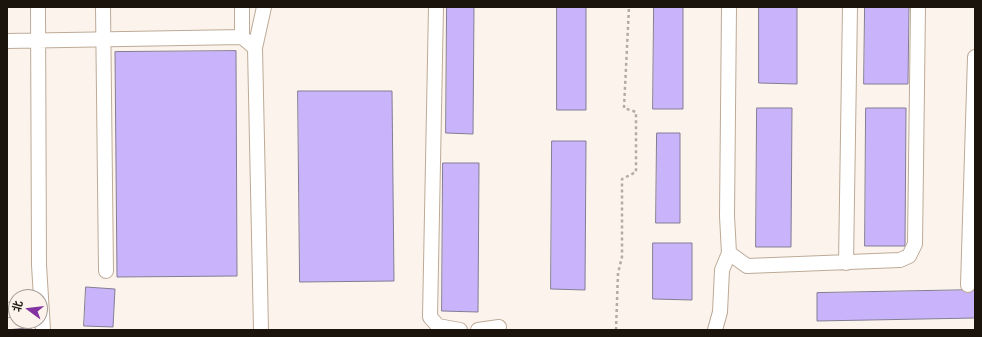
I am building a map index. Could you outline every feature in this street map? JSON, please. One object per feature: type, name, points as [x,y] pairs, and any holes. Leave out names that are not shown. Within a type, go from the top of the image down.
[{"type":"street","points":[[38,7],[40,289]]},
{"type":"street","points":[[103,7],[106,271]]},
{"type":"street","points":[[242,7],[242,37]]},
{"type":"street","points":[[261,330],[255,48],[264,7]]},
{"type":"street","points":[[436,7],[430,317],[438,326],[460,330]]},
{"type":"street","points":[[715,330],[720,312],[722,270],[729,253],[727,216],[728,7]]},
{"type":"street","points":[[846,263],[850,7]]},
{"type":"street","points":[[729,253],[747,266],[900,260],[910,256],[916,244],[918,7]]},
{"type":"street","points":[[7,41],[242,37],[255,48]]},
{"type":"street","points":[[968,285],[975,56]]},
{"type":"street","points":[[478,330],[499,327]]},
{"type":"path","points":[[616,330],[618,274],[622,257],[622,179],[636,172],[636,112],[624,108],[629,7]]},
{"type":"building","points":[[447,7],[474,7],[473,134],[446,133]]},
{"type":"building","points":[[557,7],[586,7],[586,110],[557,110]]},
{"type":"building","points":[[654,7],[683,7],[683,109],[653,109]]},
{"type":"building","points":[[759,7],[797,7],[797,84],[759,83]]},
{"type":"building","points":[[865,7],[909,7],[908,84],[864,84]]},
{"type":"building","points":[[236,51],[237,276],[117,277],[115,52]]},
{"type":"building","points":[[298,91],[392,91],[394,281],[300,282]]},
{"type":"building","points":[[757,108],[792,108],[791,247],[756,247]]},
{"type":"building","points":[[866,108],[906,108],[905,246],[865,246]]},
{"type":"building","points":[[657,133],[680,133],[680,223],[656,223]]},
{"type":"building","points":[[552,141],[586,141],[585,290],[551,289]]},
{"type":"building","points":[[443,163],[479,163],[478,312],[442,311]]},
{"type":"building","points":[[653,243],[692,243],[692,300],[653,299]]},
{"type":"building","points":[[86,287],[115,289],[113,327],[84,326]]},
{"type":"building","points":[[975,290],[975,318],[817,321],[817,293]]},
{"type":"building","points":[[19,329],[31,329],[31,330],[7,330]]}]
